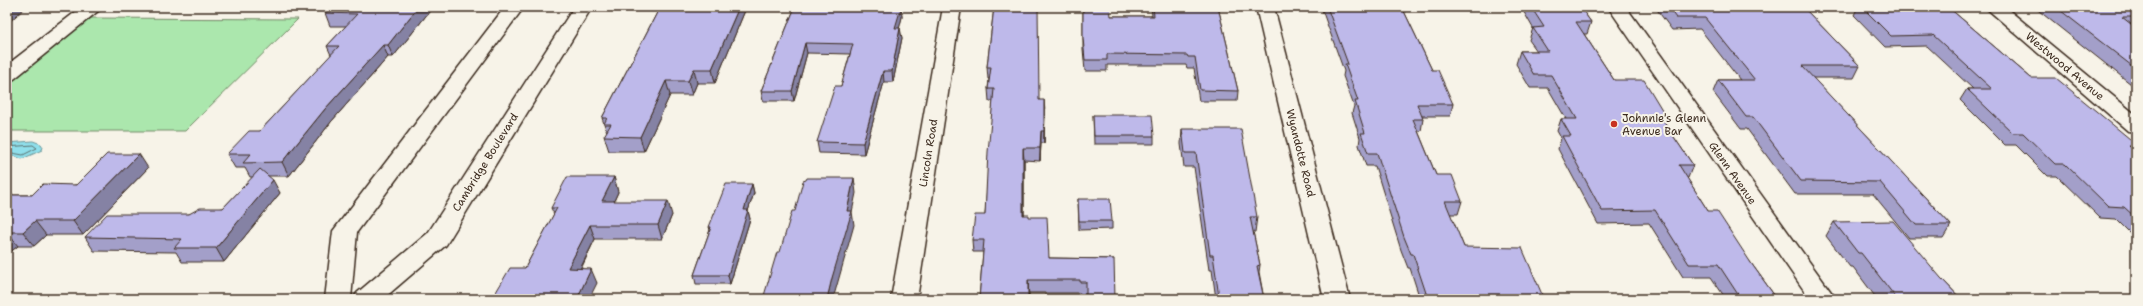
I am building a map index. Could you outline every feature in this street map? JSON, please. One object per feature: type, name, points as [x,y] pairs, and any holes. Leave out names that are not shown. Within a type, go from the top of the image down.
[{"type":"street","points":[[7,75],[94,7]]},
{"type":"street","points":[[338,299],[345,231],[515,7]]},
{"type":"street","name":"Cambridge Boulevard","points":[[366,299],[436,239],[583,7]]},
{"type":"street","name":"Lincoln Road","points":[[904,299],[952,7]]},
{"type":"street","name":"Wyandotte Road","points":[[1265,7],[1337,299]]},
{"type":"street","name":"Glenn Avenue","points":[[1617,7],[1823,299]]},
{"type":"street","name":"Westwood Avenue","points":[[1994,7],[2136,126]]},
{"type":"green space","points":[[91,18],[298,19],[185,131],[7,131],[7,84]]},
{"type":"water","points":[[33,141],[41,144],[43,147],[42,150],[22,159],[14,156],[7,156],[7,143]]},
{"type":"building","points":[[331,7],[418,7],[388,45],[383,45],[325,109],[282,162],[243,163],[251,154],[227,154],[249,131],[260,131],[339,46],[327,46],[357,14],[325,13]]},
{"type":"building","points":[[660,7],[739,7],[712,69],[694,69],[688,81],[666,81],[640,137],[604,136],[611,124],[604,124],[607,118],[602,118]]},
{"type":"building","points":[[795,7],[901,8],[895,28],[900,28],[892,71],[883,71],[863,143],[817,142],[835,86],[841,86],[853,44],[805,43],[792,91],[761,91]]},
{"type":"building","points":[[994,7],[1038,7],[1039,100],[1044,100],[1044,131],[1041,131],[1040,148],[1023,148],[1023,215],[1029,215],[1029,217],[1047,217],[1049,258],[1114,259],[1115,299],[1086,299],[1086,282],[1080,282],[1080,280],[1028,280],[1028,299],[979,299],[984,240],[972,240],[975,215],[985,215],[988,152],[994,89],[988,89],[991,67],[987,67]]},
{"type":"building","points":[[1083,7],[1110,7],[1111,16],[1154,16],[1153,7],[1218,7],[1238,91],[1200,90],[1195,57],[1188,57],[1187,55],[1107,54],[1107,60],[1085,60]]},
{"type":"building","points":[[1327,7],[1402,7],[1432,70],[1438,70],[1453,104],[1417,104],[1423,119],[1413,119],[1436,175],[1452,175],[1462,201],[1445,201],[1464,247],[1522,248],[1544,299],[1428,299],[1413,254],[1411,254],[1404,237],[1377,153],[1368,153],[1361,133],[1365,133],[1355,101],[1358,101],[1345,64],[1348,64]]},
{"type":"building","points":[[1531,7],[1580,7],[1591,22],[1576,22],[1614,80],[1644,80],[1667,118],[1661,118],[1693,165],[1679,165],[1708,211],[1717,211],[1751,263],[1777,299],[1741,299],[1718,264],[1689,264],[1655,210],[1602,211],[1562,136],[1571,136],[1561,119],[1577,119],[1551,75],[1534,75],[1520,51],[1548,51],[1533,28],[1544,27]]},
{"type":"building","points":[[1668,7],[1803,7],[1860,66],[1802,66],[1951,225],[1916,225],[1880,182],[1801,181],[1753,117],[1746,117],[1718,80],[1755,80],[1705,18],[1676,18]]},
{"type":"building","points":[[1862,7],[1948,7],[2031,78],[2056,78],[2136,144],[2136,146],[2129,146],[2136,152],[2136,218],[2124,207],[2108,206],[2065,164],[2055,164],[2023,133],[2013,133],[1967,89],[1992,89],[1933,35],[1891,36]]},
{"type":"building","points":[[2056,7],[2136,7],[2136,17],[2122,17],[2136,28],[2136,69]]},
{"type":"building","points":[[1093,115],[1152,115],[1154,136],[1094,136]]},
{"type":"building","points":[[1182,129],[1241,129],[1257,217],[1250,217],[1260,265],[1257,266],[1264,299],[1223,299],[1223,297],[1219,297],[1213,255],[1210,255],[1196,153],[1185,153]]},
{"type":"building","points":[[107,154],[139,154],[73,221],[35,221],[23,232],[7,232],[7,195],[32,195],[43,184],[76,185]]},
{"type":"building","points":[[260,169],[273,180],[216,248],[174,248],[182,239],[85,237],[107,214],[189,214],[200,208],[223,208]]},
{"type":"building","points":[[567,177],[614,177],[602,201],[668,201],[658,225],[590,225],[568,268],[591,269],[577,299],[492,299],[510,268],[525,268],[557,208],[551,208]]},
{"type":"building","points":[[807,178],[854,178],[847,211],[852,211],[827,299],[763,299],[777,252],[780,252],[792,211],[795,211],[803,181]]},
{"type":"building","points":[[726,184],[752,184],[744,210],[748,210],[728,275],[694,275],[711,227],[709,227]]},
{"type":"building","points":[[1078,199],[1110,199],[1112,221],[1079,221]]},
{"type":"building","points":[[1893,221],[1941,278],[1961,299],[1897,299],[1861,253],[1858,253],[1834,222]]},
{"type":"place","name":"Johnnie's Glenn Avenue Bar","points":[[1614,124]]}]
